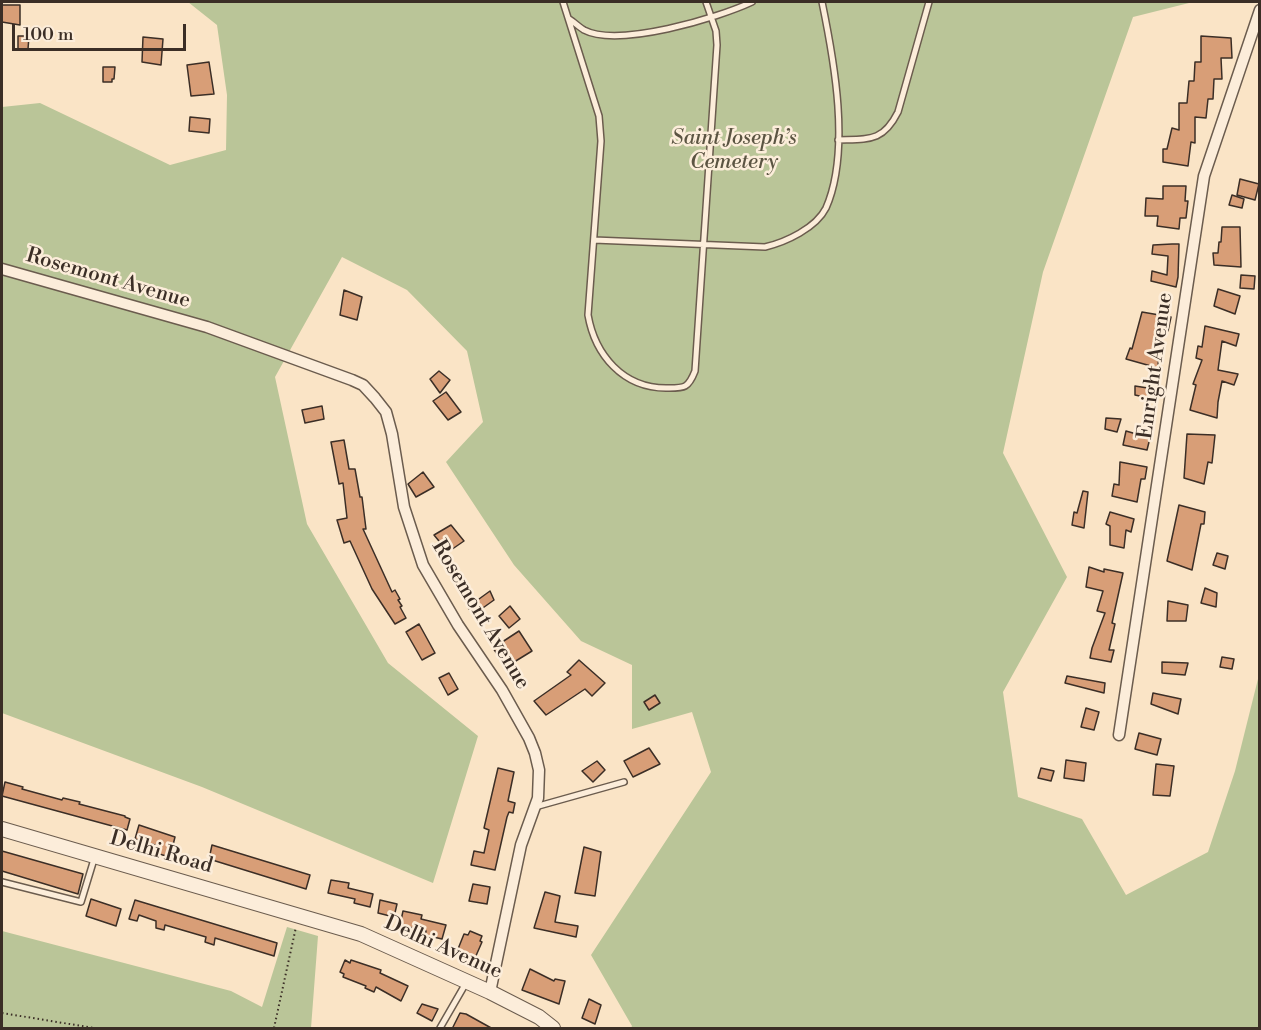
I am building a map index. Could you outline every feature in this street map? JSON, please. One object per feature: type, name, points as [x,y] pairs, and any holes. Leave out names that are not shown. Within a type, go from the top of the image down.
[{"type":"street","name":"Enright Avenue","points":[[1119,735],[1204,176],[1260,10]]},
{"type":"street","name":"Rosemont Avenue","points":[[2,269],[207,327],[352,380],[363,386],[386,412],[404,507],[423,565],[458,625],[502,690],[529,738],[538,770],[535,807],[521,845],[490,992]]},
{"type":"street","name":"Delhi Road","points":[[2,829],[304,916]]},
{"type":"street","name":"Delhi Avenue","points":[[304,916],[388,945],[490,992],[539,1017],[554,1029]]},
{"type":"lane","points":[[563,2],[599,116],[601,141],[588,315],[591,330],[604,355],[624,377],[639,385],[661,388],[682,388],[690,384],[694,371],[717,45],[716,30],[706,2]]},
{"type":"lane","points":[[569,19],[585,30],[604,34],[639,33],[681,26],[752,2]]},
{"type":"lane","points":[[594,240],[765,247],[785,242],[808,227],[825,209],[835,176],[838,140],[837,99],[822,2]]},
{"type":"lane","points":[[838,140],[864,140],[878,136],[890,128],[898,112],[928,2]]},
{"type":"lane","points":[[535,807],[624,782]]},
{"type":"lane","points":[[2,882],[81,902],[95,856]]},
{"type":"lane","points":[[440,1029],[467,982]]},
{"type":"path","points":[[274,1029],[304,916]]},
{"type":"path","points":[[2,1013],[94,1029]]},
{"type":"green space","name":"Saint Joseph’s Cemetery","points":[[188,2],[1193,2],[1133,17],[1043,272],[1003,453],[1067,577],[1003,692],[1018,797],[1082,819],[1126,895],[1208,852],[1235,771],[1259,675],[1259,1028],[631,1028],[632,1026],[591,955],[711,772],[692,712],[632,729],[632,665],[581,641],[514,565],[446,462],[483,422],[467,351],[407,290],[342,257],[275,377],[307,524],[388,663],[478,736],[433,883],[202,787],[2,713],[2,107],[40,103],[170,165],[226,150],[227,95],[217,25]]},
{"type":"green space","points":[[287,927],[318,936],[311,1028],[2,1028],[2,931],[231,991],[262,1007]]},
{"type":"building","points":[[2,5],[20,5],[20,25],[2,22]]},
{"type":"building","points":[[18,36],[29,36],[28,49],[18,49]]},
{"type":"building","points":[[1201,36],[1231,38],[1232,58],[1221,58],[1222,79],[1214,79],[1213,99],[1208,99],[1206,118],[1195,117],[1195,143],[1191,142],[1188,166],[1163,162],[1163,149],[1167,149],[1172,128],[1179,130],[1179,103],[1187,103],[1189,81],[1194,81],[1195,62],[1201,62]]},
{"type":"building","points":[[143,37],[163,39],[161,65],[142,62]]},
{"type":"building","points":[[209,62],[214,94],[191,96],[187,65]]},
{"type":"building","points":[[103,67],[115,67],[112,82],[103,82]]},
{"type":"building","points":[[190,117],[210,119],[209,133],[189,131]]},
{"type":"building","points":[[1240,179],[1259,184],[1255,200],[1237,195]]},
{"type":"building","points":[[1163,186],[1186,186],[1185,201],[1188,201],[1186,218],[1180,218],[1179,229],[1157,226],[1158,216],[1145,216],[1146,198],[1163,199]]},
{"type":"building","points":[[1232,195],[1244,199],[1242,208],[1229,205]]},
{"type":"building","points":[[1222,227],[1240,227],[1241,267],[1214,265],[1213,253],[1218,253]]},
{"type":"building","points":[[1179,244],[1176,287],[1151,281],[1152,271],[1167,275],[1168,256],[1152,254],[1153,245]]},
{"type":"building","points":[[1241,275],[1255,276],[1254,289],[1240,288]]},
{"type":"building","points":[[1218,289],[1240,296],[1235,314],[1214,306]]},
{"type":"building","points":[[344,290],[362,297],[357,320],[340,315]]},
{"type":"building","points":[[1142,312],[1171,317],[1168,331],[1160,329],[1158,368],[1126,359],[1130,348],[1132,349]]},
{"type":"building","points":[[1205,326],[1239,334],[1236,346],[1222,341],[1218,370],[1238,374],[1234,385],[1222,381],[1217,418],[1190,410],[1196,385],[1193,384],[1202,360],[1196,358],[1198,346],[1202,347]]},
{"type":"building","points":[[439,371],[450,380],[440,393],[430,379]]},
{"type":"building","points":[[1135,386],[1154,389],[1153,399],[1135,395]]},
{"type":"building","points":[[446,392],[461,412],[448,420],[433,401]]},
{"type":"building","points":[[322,406],[324,419],[305,423],[302,410]]},
{"type":"building","points":[[1106,418],[1121,419],[1117,432],[1105,429]]},
{"type":"building","points":[[1126,431],[1150,438],[1147,450],[1123,445]]},
{"type":"building","points":[[1187,434],[1215,435],[1212,463],[1208,462],[1204,484],[1184,478]]},
{"type":"building","points":[[344,440],[349,469],[355,469],[360,497],[362,497],[366,529],[363,529],[392,592],[395,590],[400,599],[398,600],[402,606],[400,607],[406,618],[395,624],[372,589],[350,541],[344,543],[337,520],[347,518],[343,483],[339,484],[331,442]]},
{"type":"building","points":[[1120,462],[1147,467],[1145,479],[1141,479],[1137,502],[1112,496],[1114,484],[1119,485]]},
{"type":"building","points":[[423,472],[434,487],[416,497],[408,484]]},
{"type":"building","points":[[1083,491],[1088,492],[1084,528],[1072,525],[1074,512],[1077,513]]},
{"type":"building","points":[[1179,505],[1205,512],[1192,570],[1167,561]]},
{"type":"building","points":[[1110,512],[1134,519],[1131,532],[1126,530],[1124,548],[1110,545],[1110,526],[1106,524]]},
{"type":"building","points":[[451,525],[464,541],[448,552],[434,535]]},
{"type":"building","points":[[1217,553],[1228,556],[1225,569],[1213,565]]},
{"type":"building","points":[[1089,567],[1104,572],[1104,569],[1123,573],[1112,623],[1115,624],[1109,650],[1114,650],[1111,662],[1090,658],[1105,613],[1097,611],[1103,591],[1086,587]]},
{"type":"building","points":[[1205,588],[1217,593],[1216,607],[1201,603]]},
{"type":"building","points":[[490,591],[494,600],[473,615],[468,607]]},
{"type":"building","points":[[1168,601],[1188,605],[1186,621],[1167,621]]},
{"type":"building","points":[[510,606],[520,619],[509,628],[499,616]]},
{"type":"building","points":[[419,624],[435,653],[422,660],[406,632]]},
{"type":"building","points":[[519,631],[532,651],[506,667],[493,648]]},
{"type":"building","points":[[1222,657],[1234,659],[1232,669],[1220,667]]},
{"type":"building","points":[[579,660],[605,683],[592,696],[585,689],[546,715],[534,701],[571,675],[567,672]]},
{"type":"building","points":[[1162,662],[1188,663],[1185,675],[1162,673]]},
{"type":"building","points":[[449,673],[458,689],[448,695],[439,678]]},
{"type":"building","points":[[1067,676],[1105,683],[1104,693],[1065,683]]},
{"type":"building","points":[[1153,693],[1181,699],[1178,714],[1151,704]]},
{"type":"building","points":[[655,695],[660,703],[649,710],[644,702]]},
{"type":"building","points":[[1086,708],[1099,712],[1094,730],[1081,727]]},
{"type":"building","points":[[1139,733],[1161,739],[1157,755],[1135,749]]},
{"type":"building","points":[[649,748],[660,764],[633,777],[624,761]]},
{"type":"building","points":[[1066,760],[1086,763],[1084,781],[1064,778]]},
{"type":"building","points":[[597,761],[605,770],[593,782],[582,771]]},
{"type":"building","points":[[1156,764],[1174,766],[1170,796],[1153,795]]},
{"type":"building","points":[[498,768],[514,772],[508,801],[515,803],[513,813],[509,812],[507,817],[495,870],[471,865],[474,851],[484,853],[489,830],[484,828]]},
{"type":"building","points":[[1041,768],[1054,771],[1051,781],[1038,778]]},
{"type":"building","points":[[5,782],[23,787],[22,789],[62,800],[63,798],[80,802],[79,804],[125,816],[130,819],[127,830],[2,796]]},
{"type":"building","points":[[139,825],[175,837],[170,857],[159,854],[158,846],[135,839]]},
{"type":"building","points":[[212,845],[310,875],[306,889],[209,859]]},
{"type":"building","points":[[584,847],[601,852],[595,896],[575,893]]},
{"type":"building","points":[[2,851],[83,874],[78,894],[2,871]]},
{"type":"building","points":[[331,880],[349,883],[348,888],[373,894],[370,907],[354,903],[355,899],[328,893]]},
{"type":"building","points":[[473,884],[490,887],[487,904],[469,901]]},
{"type":"building","points":[[545,892],[560,896],[555,922],[578,926],[576,937],[534,928]]},
{"type":"building","points":[[91,899],[121,909],[116,926],[86,916]]},
{"type":"building","points":[[135,900],[277,943],[274,956],[215,938],[214,945],[205,942],[206,937],[165,925],[164,930],[156,928],[156,921],[139,915],[137,921],[129,919]]},
{"type":"building","points":[[380,900],[397,904],[394,917],[378,913]]},
{"type":"building","points":[[403,911],[422,915],[421,919],[446,925],[442,939],[425,935],[426,931],[400,925]]},
{"type":"building","points":[[470,931],[482,936],[480,941],[482,942],[475,958],[469,955],[467,959],[456,954],[464,934],[468,935]]},
{"type":"building","points":[[345,960],[381,970],[380,973],[408,986],[401,1001],[376,987],[374,992],[365,988],[366,986],[343,977],[344,974],[340,972]]},
{"type":"building","points":[[530,969],[554,981],[555,979],[565,981],[559,1004],[522,990]]},
{"type":"building","points":[[589,999],[601,1005],[595,1024],[582,1018]]},
{"type":"building","points":[[422,1004],[438,1009],[432,1021],[417,1013]]},
{"type":"building","points":[[460,1013],[466,1014],[493,1029],[452,1029]]}]
